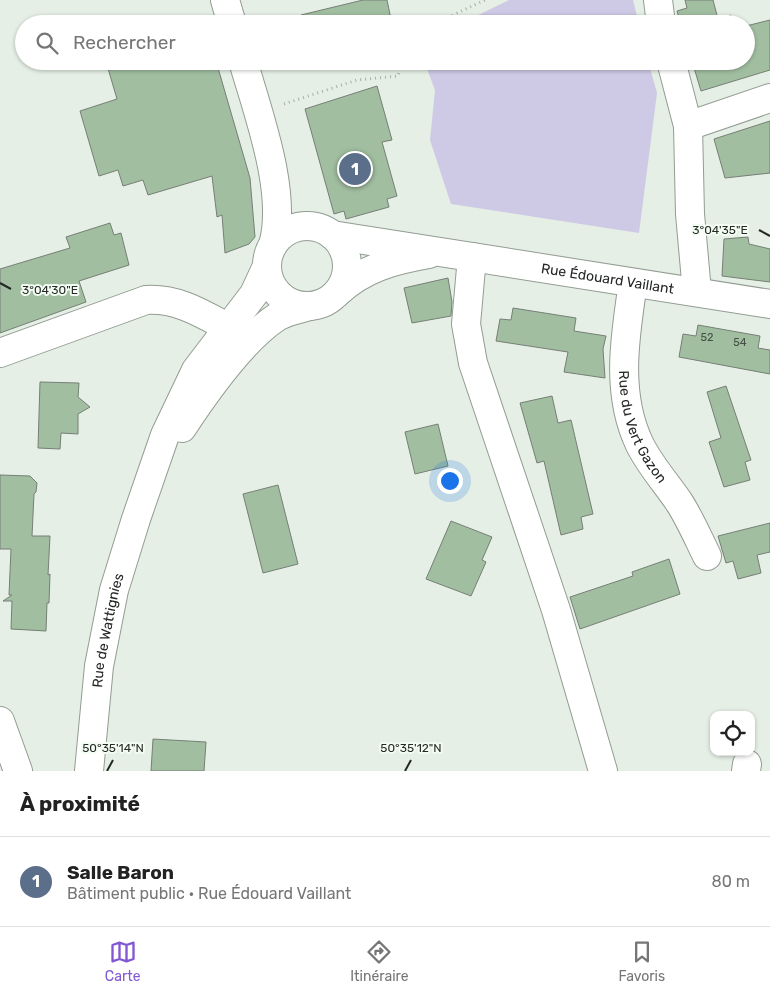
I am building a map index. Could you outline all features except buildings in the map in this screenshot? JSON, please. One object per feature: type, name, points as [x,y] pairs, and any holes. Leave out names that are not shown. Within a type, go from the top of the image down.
[{"type":"street","points":[[226,0],[230,15]]},
{"type":"street","points":[[658,0],[660,15]]},
{"type":"street","points":[[246,70],[271,159],[278,216],[270,255],[270,281],[277,293],[289,302],[310,306],[324,302],[336,294],[344,281],[347,267],[342,246],[295,204],[271,159]]},
{"type":"street","points":[[673,70],[688,126],[690,214],[697,292]]},
{"type":"street","points":[[688,126],[770,98]]},
{"type":"street","points":[[270,255],[284,234],[297,228],[325,232]]},
{"type":"street","name":"Rue Édouard Vaillant","points":[[325,232],[358,240],[405,245],[446,254],[770,304]]},
{"type":"street","name":"Rue Édouard Vaillant","points":[[336,294],[352,280],[376,267],[403,259],[446,254]]},
{"type":"street","name":"Rue de Wattignies","points":[[89,771],[92,716],[104,638],[121,566],[165,435],[183,394],[206,354],[254,294],[270,255]]},
{"type":"street","points":[[472,258],[466,324],[473,364],[556,610],[603,771]]},
{"type":"street","name":"Rue du Vert Gazon","points":[[633,283],[624,363],[624,388],[633,428],[651,462],[690,520],[707,556]]},
{"type":"street","points":[[0,353],[146,300],[170,301],[182,304],[227,327]]},
{"type":"street","name":"Rue de Wattignies","points":[[146,493],[192,412],[238,355],[278,316],[310,306]]},
{"type":"street","points":[[0,721],[18,771]]},
{"type":"path","points":[[453,15],[485,0]]},
{"type":"path","points":[[258,114],[301,97],[357,80],[398,76],[400,70]]},
{"type":"shaded area","points":[[509,0],[633,0],[637,15],[478,15]]},
{"type":"shaded area","points":[[427,70],[651,70],[657,93],[639,233],[451,204],[430,140],[435,90]]},
{"type":"place","name":"Salle Baron","points":[[355,169]]}]
